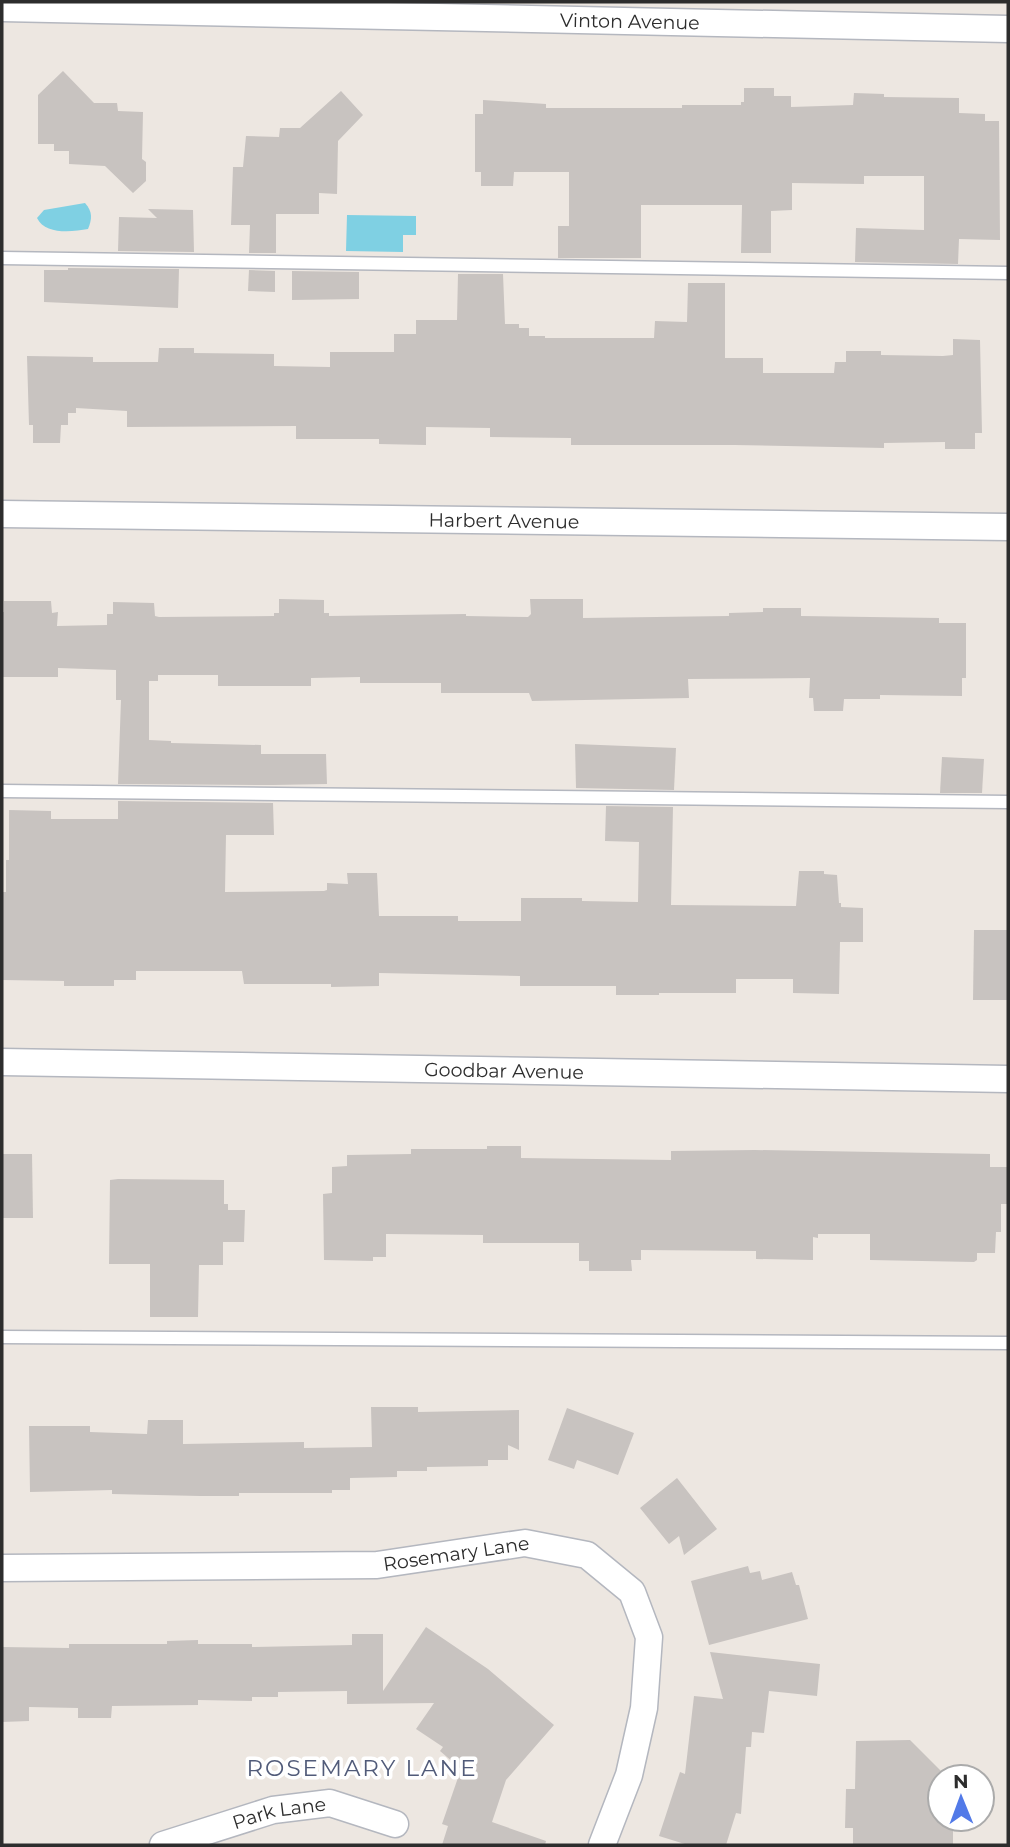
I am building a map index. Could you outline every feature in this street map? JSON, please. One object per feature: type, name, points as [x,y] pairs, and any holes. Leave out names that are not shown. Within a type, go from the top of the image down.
[{"type":"street","name":"Vinton Avenue","points":[[2,8],[1008,29]]},
{"type":"street","name":"Harbert Avenue","points":[[2,514],[1008,527]]},
{"type":"street","name":"Goodbar Avenue","points":[[2,1062],[1008,1079]]},
{"type":"street","name":"Rosemary Lane","points":[[2,1568],[377,1565],[525,1544],[587,1555],[632,1592],[649,1637],[644,1708],[629,1775],[602,1845]]},
{"type":"street","name":"Park Lane","points":[[163,1845],[273,1810],[330,1803],[396,1824]]},
{"type":"lane","points":[[2,258],[1008,273]]},
{"type":"lane","points":[[2,791],[1008,802]]},
{"type":"lane","points":[[2,1337],[1008,1343]]},
{"type":"water","points":[[85,203],[91,216],[88,229],[52,230],[37,218],[44,210]]},
{"type":"water","points":[[347,215],[416,216],[416,235],[403,235],[403,252],[346,251]]},
{"type":"building","points":[[63,71],[94,103],[117,103],[118,111],[143,112],[142,159],[146,162],[146,181],[133,193],[105,166],[69,164],[69,151],[54,151],[54,144],[38,144],[38,95]]},
{"type":"building","points":[[744,88],[774,88],[774,96],[791,96],[791,107],[853,105],[854,93],[884,94],[884,97],[959,98],[959,113],[985,114],[985,121],[999,121],[1000,240],[959,239],[958,264],[855,262],[856,228],[924,230],[924,176],[864,176],[864,184],[792,183],[792,210],[771,211],[771,253],[741,253],[742,205],[641,205],[641,258],[558,258],[558,226],[569,226],[569,172],[514,172],[513,186],[481,186],[481,172],[475,172],[475,114],[483,114],[483,100],[546,104],[546,108],[682,108],[682,105],[741,105],[741,102],[744,102]]},
{"type":"building","points":[[341,91],[363,115],[338,141],[337,194],[319,193],[319,214],[276,214],[276,253],[249,253],[250,225],[231,225],[233,167],[243,167],[246,136],[279,137],[280,128],[300,128]]},
{"type":"building","points":[[148,209],[193,210],[194,252],[118,251],[119,217],[157,218]]},
{"type":"building","points":[[179,269],[178,308],[44,302],[44,270]]},
{"type":"building","points":[[249,270],[275,271],[275,292],[248,291]]},
{"type":"building","points":[[292,271],[359,272],[359,299],[292,300]]},
{"type":"building","points":[[458,274],[503,274],[505,324],[519,324],[519,328],[529,328],[529,336],[545,338],[654,338],[655,321],[687,322],[688,283],[725,283],[725,358],[763,358],[763,373],[834,373],[835,362],[846,362],[846,351],[881,351],[881,355],[953,355],[953,339],[980,340],[982,433],[975,433],[975,449],[945,449],[945,442],[884,443],[884,448],[571,445],[571,438],[490,437],[490,428],[426,427],[426,445],[379,444],[379,439],[296,439],[296,426],[127,427],[127,411],[76,408],[76,413],[68,413],[68,425],[61,425],[60,443],[33,443],[33,425],[29,425],[27,356],[93,357],[93,362],[158,362],[159,348],[194,348],[194,353],[274,354],[274,366],[330,367],[330,352],[394,352],[394,334],[416,334],[416,320],[457,320]]},
{"type":"building","points":[[279,599],[324,600],[324,613],[329,613],[329,616],[466,614],[528,617],[531,614],[530,599],[583,599],[583,618],[729,616],[729,613],[763,612],[763,608],[801,608],[801,616],[939,618],[939,623],[966,623],[966,678],[962,678],[962,696],[880,695],[880,699],[844,699],[843,711],[814,711],[813,698],[809,698],[810,678],[688,679],[689,698],[532,701],[529,693],[441,693],[441,683],[360,683],[360,677],[311,678],[311,686],[218,686],[218,675],[158,675],[158,681],[149,681],[149,740],[261,745],[261,754],[326,754],[327,784],[273,785],[118,784],[121,700],[116,700],[116,670],[58,668],[58,677],[2,677],[4,601],[51,601],[52,613],[58,612],[57,626],[107,625],[107,614],[113,614],[113,602],[154,603],[155,616],[159,617],[274,616],[274,613],[279,613]]},
{"type":"building","points":[[575,744],[676,748],[674,790],[576,788]]},
{"type":"building","points":[[942,757],[984,759],[982,793],[940,793]]},
{"type":"building","points":[[118,801],[273,803],[274,835],[226,835],[225,892],[324,891],[327,890],[327,883],[348,884],[347,873],[377,873],[379,916],[458,916],[458,921],[521,921],[521,898],[638,902],[639,842],[605,841],[606,806],[673,807],[671,905],[796,906],[799,871],[824,871],[824,874],[837,875],[841,907],[863,908],[863,942],[840,942],[839,994],[793,993],[793,979],[736,979],[736,993],[659,995],[616,995],[616,986],[520,986],[520,976],[379,973],[379,986],[331,987],[331,984],[244,984],[242,971],[136,971],[136,980],[114,980],[114,986],[64,986],[64,981],[2,980],[2,892],[6,892],[6,860],[9,860],[9,810],[51,811],[51,819],[118,819]]},
{"type":"building","points":[[974,930],[1008,930],[1008,1000],[973,1000]]},
{"type":"building","points":[[487,1146],[521,1146],[521,1158],[671,1160],[671,1151],[755,1150],[990,1154],[990,1167],[1008,1167],[1008,1204],[1001,1204],[1001,1232],[996,1232],[995,1253],[977,1253],[977,1260],[974,1262],[870,1260],[870,1234],[818,1234],[818,1238],[813,1237],[813,1260],[756,1259],[756,1251],[641,1250],[641,1260],[631,1260],[632,1271],[589,1271],[589,1261],[579,1261],[579,1243],[483,1243],[483,1235],[386,1234],[386,1257],[373,1257],[373,1261],[324,1260],[323,1194],[332,1193],[332,1167],[347,1166],[347,1155],[411,1154],[411,1149],[487,1149]]},
{"type":"building","points":[[2,1154],[32,1154],[33,1218],[2,1218]]},
{"type":"building","points":[[110,1180],[224,1180],[224,1204],[228,1204],[228,1210],[245,1210],[244,1242],[223,1242],[223,1265],[199,1265],[198,1317],[150,1317],[150,1264],[109,1264]]},
{"type":"building","points":[[371,1407],[418,1407],[418,1412],[519,1410],[519,1450],[508,1445],[508,1460],[488,1460],[488,1466],[427,1467],[427,1471],[397,1471],[397,1477],[350,1478],[350,1490],[332,1490],[332,1493],[239,1493],[239,1496],[200,1496],[112,1494],[112,1490],[30,1492],[29,1426],[90,1426],[90,1432],[147,1434],[148,1420],[183,1420],[183,1444],[304,1442],[304,1448],[372,1447]]},
{"type":"building","points":[[567,1408],[634,1433],[618,1475],[577,1460],[574,1469],[548,1460]]},
{"type":"building","points":[[677,1478],[717,1529],[684,1555],[679,1536],[669,1544],[640,1508]]},
{"type":"building","points":[[748,1566],[750,1573],[760,1571],[762,1580],[792,1572],[796,1585],[799,1585],[808,1619],[709,1645],[691,1581]]},
{"type":"building","points":[[426,1627],[488,1669],[554,1725],[506,1780],[492,1822],[546,1841],[545,1845],[442,1845],[448,1826],[442,1824],[461,1769],[440,1751],[443,1747],[416,1729],[434,1703],[347,1704],[347,1691],[278,1692],[278,1697],[252,1697],[252,1701],[198,1700],[198,1705],[112,1706],[111,1718],[78,1718],[78,1708],[29,1707],[29,1721],[2,1722],[2,1647],[69,1648],[69,1644],[167,1644],[167,1641],[198,1640],[198,1644],[252,1644],[252,1647],[352,1645],[352,1634],[383,1634],[383,1691]]},
{"type":"building","points":[[710,1652],[820,1664],[817,1696],[769,1691],[764,1733],[752,1732],[751,1747],[746,1747],[741,1814],[736,1813],[726,1845],[688,1845],[659,1836],[680,1772],[685,1774],[694,1696],[723,1699]]},
{"type":"building","points":[[910,1740],[933,1763],[926,1763],[926,1833],[953,1833],[953,1845],[853,1845],[853,1828],[845,1828],[846,1789],[855,1789],[856,1741]]},
{"type":"district","name":"ROSEMARY LANE","points":[[362,1768]]}]
